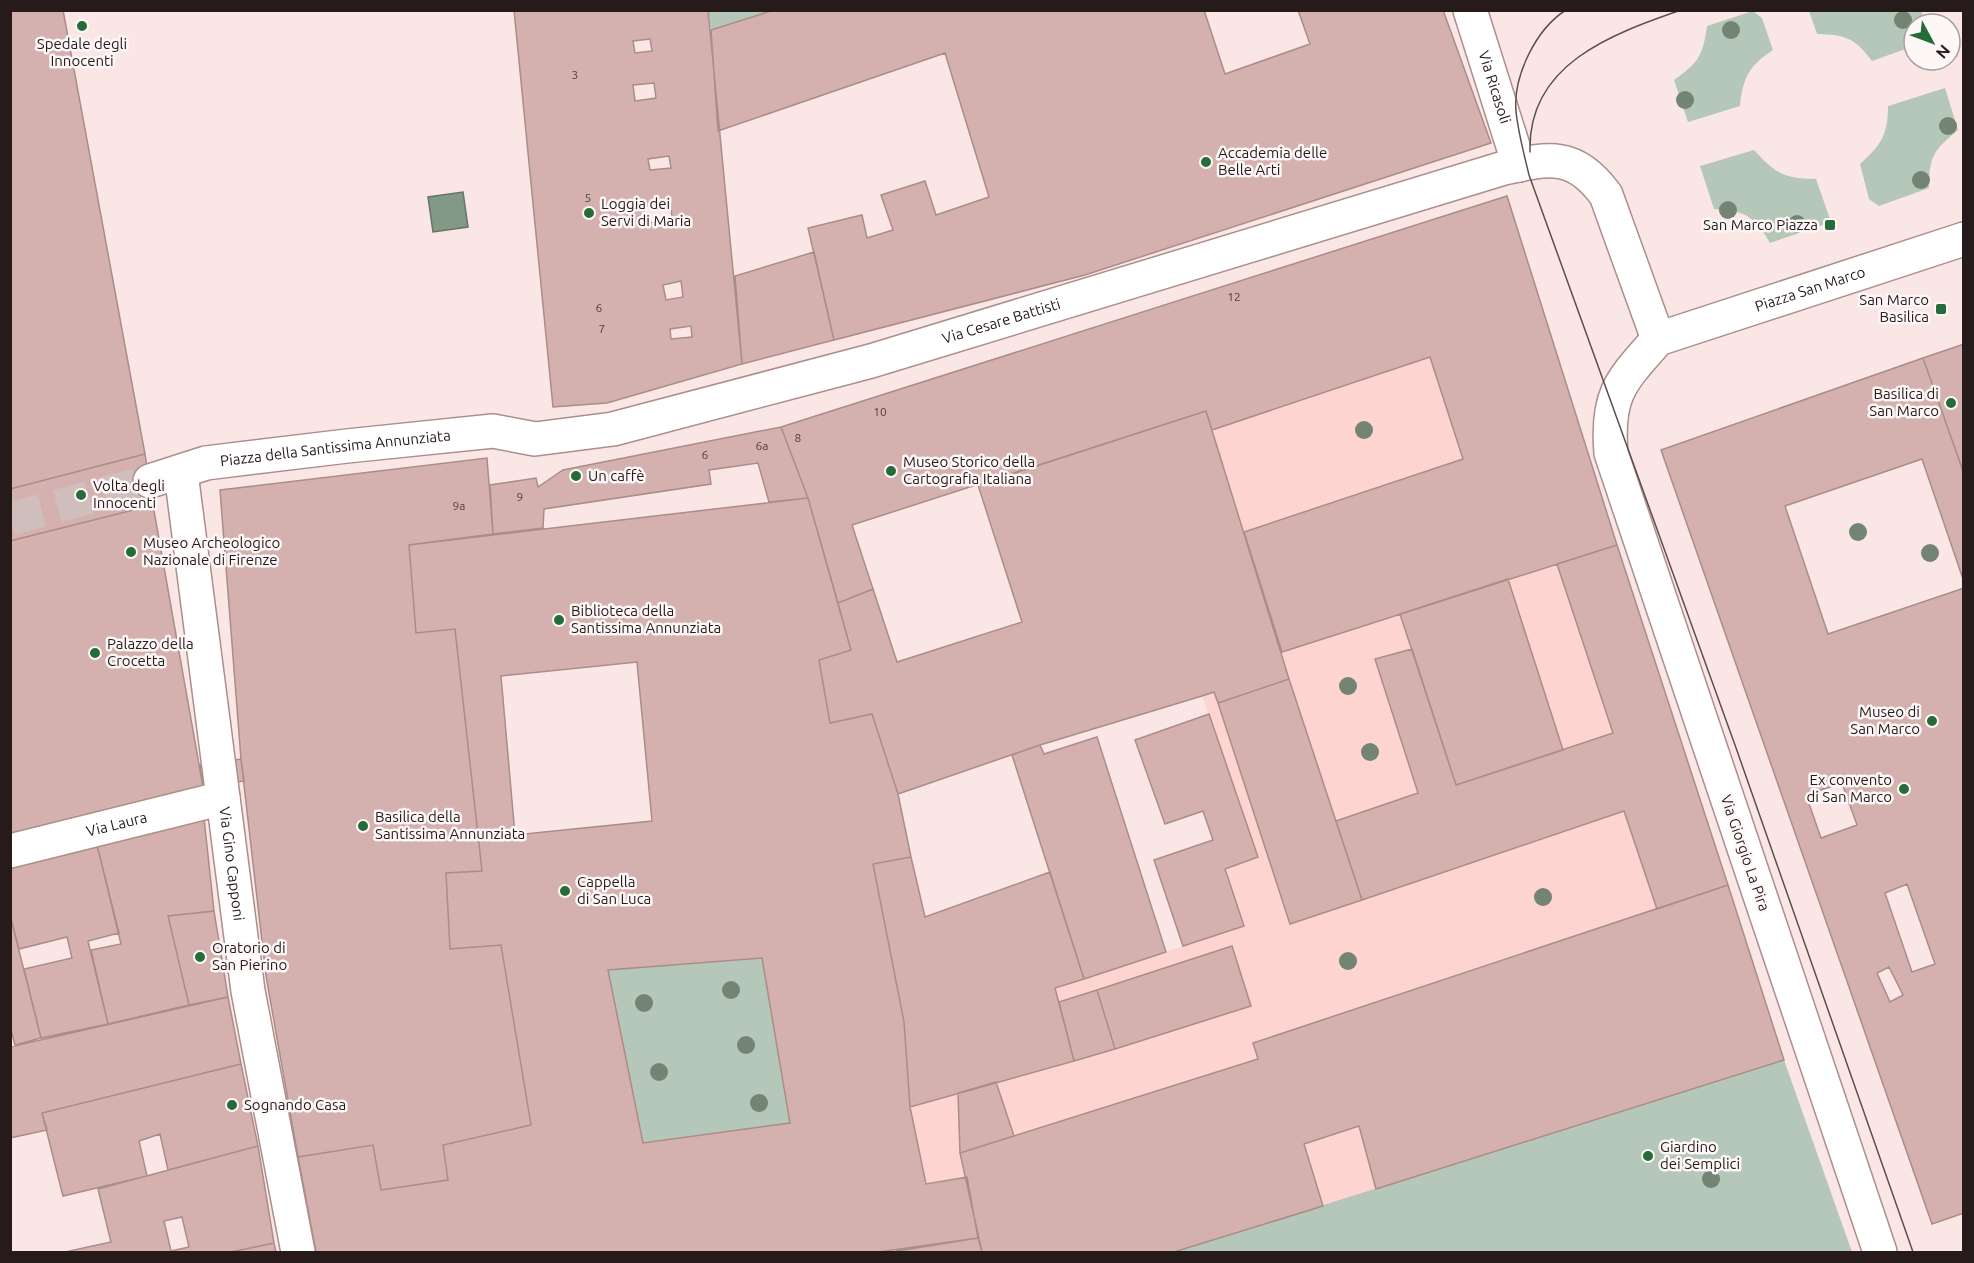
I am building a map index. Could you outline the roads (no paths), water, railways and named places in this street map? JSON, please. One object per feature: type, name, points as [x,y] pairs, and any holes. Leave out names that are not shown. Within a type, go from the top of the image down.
[{"type":"street","name":"Via Ricasoli","points":[[1470,10],[1511,167]]},
{"type":"street","points":[[1511,167],[1546,160],[1561,160],[1581,169],[1599,185],[1613,211],[1658,339]]},
{"type":"street","name":"Via Cesare Battisti","points":[[492,431],[535,439],[613,429],[685,411],[872,361],[1511,167]]},
{"type":"street","name":"Piazza San Marco","points":[[1658,339],[1964,239]]},
{"type":"street","name":"Via Giorgio La Pira","points":[[1658,339],[1628,373],[1615,394],[1609,425],[1611,453],[1880,1252]]},
{"type":"street","name":"Piazza della Santissima Annunziata","points":[[150,481],[206,463],[492,431]]},
{"type":"street","name":"Via Gino Capponi","points":[[181,472],[248,991],[298,1252]]},
{"type":"street","name":"Via Laura","points":[[10,851],[223,798]]},
{"type":"tunnel","points":[[10,519],[150,481]]},
{"type":"tram line","points":[[1566,10],[1555,18],[1536,41],[1518,83],[1516,111],[1529,175],[1735,745],[1913,1252]]},
{"type":"tram line","points":[[1530,152],[1533,122],[1543,96],[1558,75],[1578,57],[1602,42],[1681,10]]},
{"type":"place","name":"Spedale degli Innocenti","points":[[82,26]]},
{"type":"place","name":"Accademia delle Belle Arti","points":[[1206,162]]},
{"type":"place","name":"Loggia dei Servi di Maria","points":[[589,213]]},
{"type":"place","name":"San Marco Piazza","points":[[1830,225]]},
{"type":"place","name":"San Marco Basilica","points":[[1941,309]]},
{"type":"place","name":"Basilica di San Marco","points":[[1951,403]]},
{"type":"place","name":"Museo Storico della Cartografia Italiana","points":[[891,471]]},
{"type":"place","name":"Un caffè","points":[[576,476]]},
{"type":"place","name":"Volta degli Innocenti","points":[[81,495]]},
{"type":"place","name":"Museo Archeologico Nazionale di Firenze","points":[[131,552]]},
{"type":"place","name":"Biblioteca della Santissima Annunziata","points":[[559,620]]},
{"type":"place","name":"Palazzo della Crocetta","points":[[95,653]]},
{"type":"place","name":"Museo di San Marco","points":[[1932,721]]},
{"type":"place","name":"Ex convento di San Marco","points":[[1904,789]]},
{"type":"place","name":"Basilica della Santissima Annunziata","points":[[363,826]]},
{"type":"place","name":"Cappella di San Luca","points":[[565,891]]},
{"type":"place","name":"Oratorio di San Pierino","points":[[200,957]]},
{"type":"place","name":"Sognando Casa","points":[[232,1105]]},
{"type":"place","name":"Giardino dei Semplici","points":[[1648,1156]]}]
